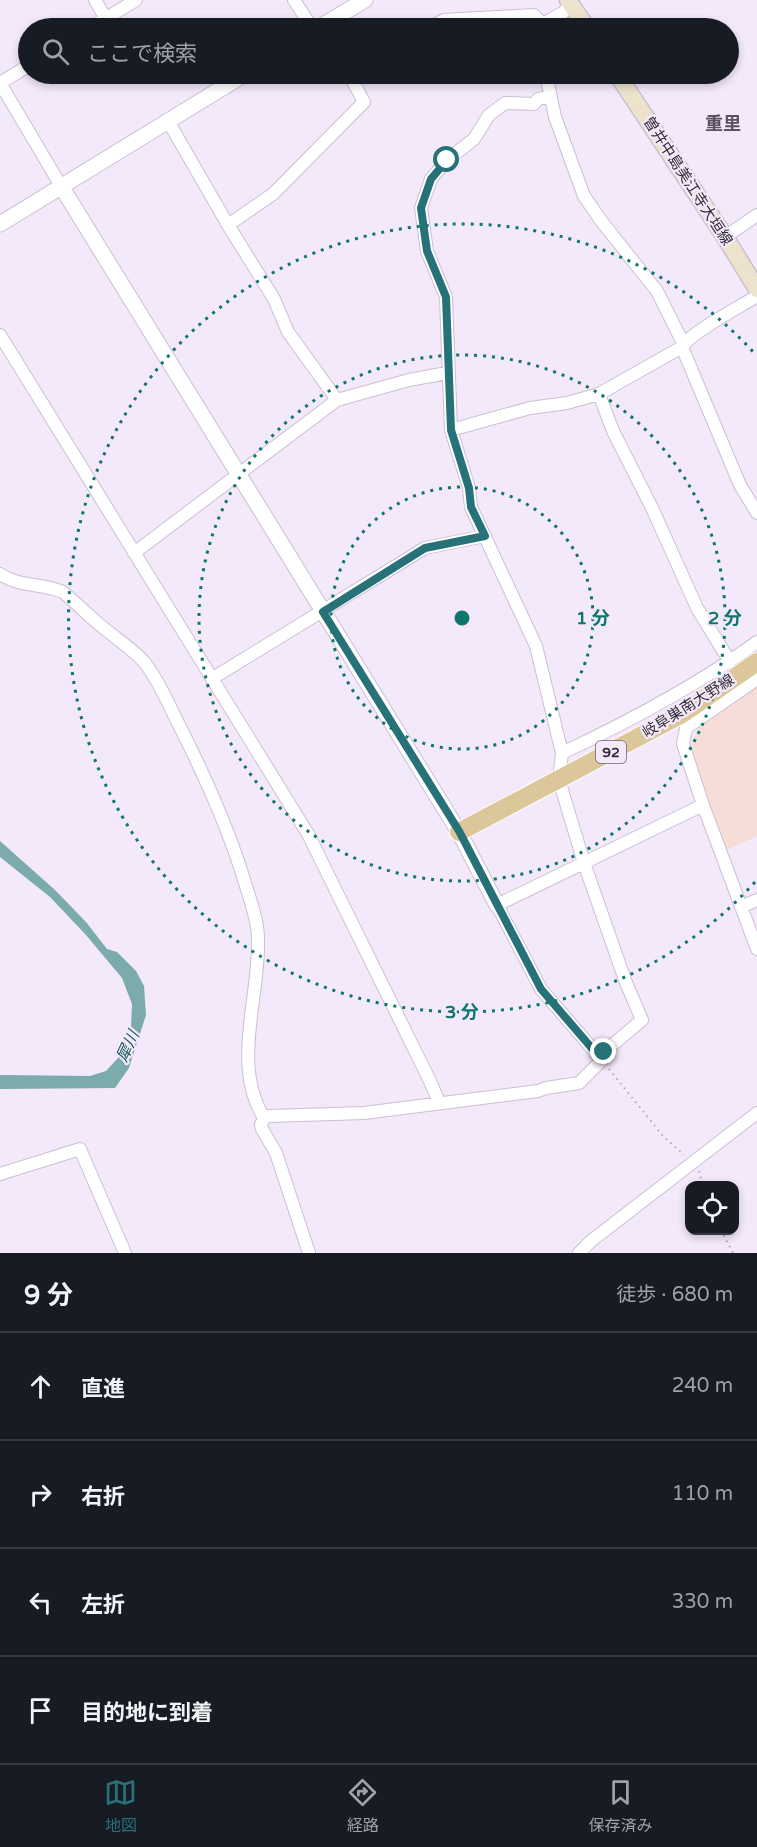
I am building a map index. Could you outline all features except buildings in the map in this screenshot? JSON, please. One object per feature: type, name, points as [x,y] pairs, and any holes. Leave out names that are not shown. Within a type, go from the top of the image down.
[{"type":"main road","points":[[569,2],[580,18]]},
{"type":"main road","name":"曽井中島美江寺大垣線","points":[[624,84],[757,289]]},
{"type":"main road","name":"岐阜巣南大野線","points":[[459,831],[682,714],[757,662]]},
{"type":"street","points":[[94,0],[105,18]]},
{"type":"street","points":[[108,18],[136,0]]},
{"type":"street","points":[[294,0],[306,18]]},
{"type":"street","points":[[335,18],[365,0]]},
{"type":"street","points":[[555,18],[564,12],[569,2]]},
{"type":"street","points":[[480,18],[534,15],[536,18]]},
{"type":"street","points":[[18,72],[0,83],[61,186],[459,831],[541,989],[602,1060]]},
{"type":"street","points":[[0,224],[229,84]]},
{"type":"street","points":[[228,225],[273,194],[364,102],[354,84]]},
{"type":"street","points":[[548,84],[557,123],[584,196],[657,291],[682,341],[682,347],[740,485],[757,513]]},
{"type":"street","points":[[309,1253],[276,1153],[262,1129],[264,1118],[364,1113],[538,1091],[579,1083],[602,1060],[604,1052],[642,1020],[625,980],[584,863],[559,780],[562,753],[536,646],[471,507],[469,488],[451,430],[451,398],[447,374],[446,297],[427,251],[421,208],[431,179],[447,160],[474,139],[489,115],[504,103],[534,104],[538,99],[550,96]]},
{"type":"street","points":[[168,121],[274,299],[288,332],[337,400]]},
{"type":"street","points":[[725,237],[757,215]]},
{"type":"street","points":[[451,430],[530,408],[567,403],[599,394],[682,347],[695,335],[757,296]]},
{"type":"street","points":[[0,335],[308,834],[439,1102]]},
{"type":"street","points":[[134,553],[337,400],[409,380],[447,374]]},
{"type":"street","points":[[599,394],[613,431],[697,608],[729,662]]},
{"type":"street","points":[[213,678],[425,548],[485,536]]},
{"type":"street","points":[[0,574],[16,582],[52,587],[63,591],[83,611],[144,662],[156,680],[201,767],[223,817],[241,868],[256,924],[257,962],[249,1030],[249,1068],[254,1098],[264,1118]]},
{"type":"street","points":[[562,753],[624,724],[729,662],[757,642]]},
{"type":"street","points":[[757,679],[686,728],[683,744],[703,805],[757,949]]},
{"type":"street","points":[[497,905],[703,805]]},
{"type":"street","points":[[741,907],[757,900]]},
{"type":"street","points":[[579,1253],[591,1241],[757,1113]]},
{"type":"street","points":[[0,1174],[80,1149],[125,1253]]},
{"type":"path","points":[[602,1060],[663,1136],[687,1158],[695,1161]]},
{"type":"path","points":[[724,1235],[733,1253]]},
{"type":"shaded area","points":[[757,687],[757,836],[729,849],[726,848],[690,748],[699,727]]},
{"type":"water","name":"犀川","points":[[0,841],[55,890],[86,922],[107,949],[117,952],[136,971],[144,986],[146,1015],[129,1068],[115,1088],[0,1089],[0,1075],[90,1076],[106,1071],[118,1058],[131,1028],[132,1004],[122,978],[86,935],[50,897],[0,857]]},
{"type":"district","name":"重里","points":[[723,124]]},
{"type":"route","points":[[447,160],[431,179],[421,208],[427,251],[446,297],[447,374],[451,398],[451,430],[469,488],[471,507],[485,536],[425,548],[323,612],[459,831],[541,989],[602,1060],[604,1052]]}]
